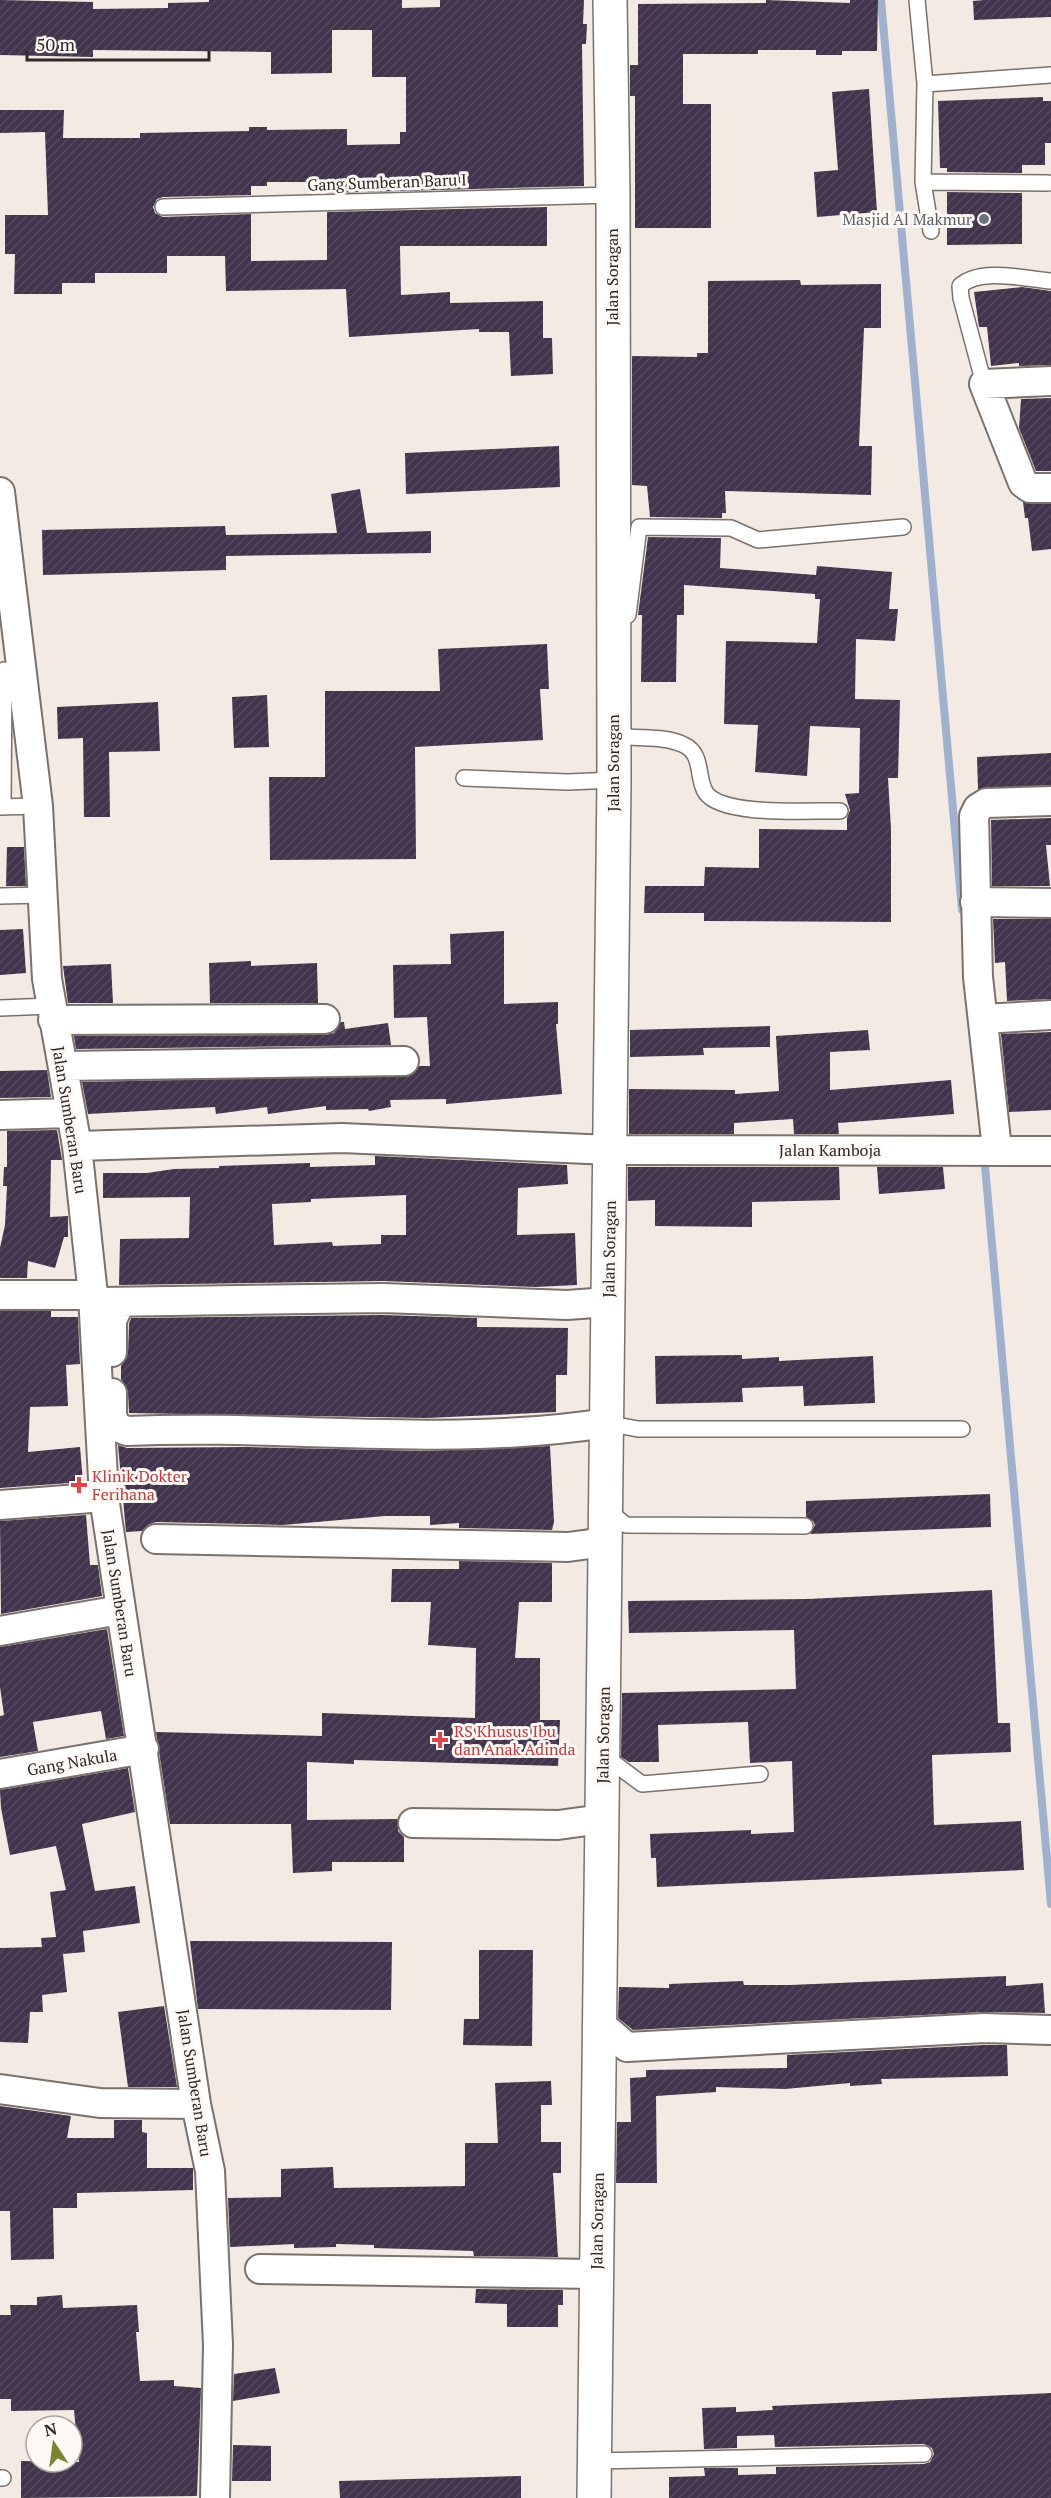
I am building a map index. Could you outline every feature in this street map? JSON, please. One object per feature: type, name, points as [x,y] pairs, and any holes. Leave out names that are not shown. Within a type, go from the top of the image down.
[{"type":"street","name":"Jalan Soragan","points":[[594,2498],[614,780],[613,195],[610,0]]},
{"type":"street","points":[[1051,381],[984,384],[1023,483],[1030,488],[1051,488]]},
{"type":"street","name":"Jalan Sumberan Baru","points":[[0,492],[9,670],[38,806],[52,1013],[77,1146],[102,1300],[104,1497],[196,2104],[210,2170],[218,2345],[215,2498]]},
{"type":"street","points":[[981,1149],[983,1019],[978,977],[974,816],[978,808],[996,801],[1051,801]]},
{"type":"street","points":[[975,902],[1051,903]]},
{"type":"street","points":[[52,1013],[325,1019]]},
{"type":"street","points":[[983,1019],[1051,1015]]},
{"type":"street","points":[[63,1066],[404,1061]]},
{"type":"street","points":[[0,1115],[71,1113]]},
{"type":"street","name":"Jalan Kamboja","points":[[77,1146],[342,1138],[610,1150],[981,1149],[1051,1151]]},
{"type":"street","points":[[0,1295],[102,1300],[383,1298],[567,1305],[608,1302]]},
{"type":"street","points":[[102,1300],[112,1320],[112,1417],[117,1427],[127,1431],[447,1436],[563,1430],[606,1423]]},
{"type":"street","points":[[0,1505],[104,1497]]},
{"type":"street","points":[[156,1539],[568,1547],[605,1542]]},
{"type":"street","points":[[0,1631],[120,1610]]},
{"type":"street","name":"Gang Nakula","points":[[0,1774],[144,1749]]},
{"type":"street","points":[[413,1822],[558,1825],[602,1819]]},
{"type":"street","points":[[600,2024],[627,2047],[984,2028],[1051,2030]]},
{"type":"street","points":[[0,2089],[100,2103],[196,2104]]},
{"type":"street","points":[[260,2269],[597,2274]]},
{"type":"lane","points":[[917,0],[925,84],[923,183],[931,231]]},
{"type":"lane","points":[[925,84],[1051,75]]},
{"type":"lane","points":[[923,183],[1048,183]]},
{"type":"lane","name":"Gang Sumberan Baru I","points":[[163,207],[613,195]]},
{"type":"lane","points":[[984,384],[960,297],[960,286],[965,282],[986,276],[1051,281]]},
{"type":"lane","points":[[840,811],[747,808],[716,803],[705,792],[695,753],[686,745],[652,736],[613,735],[639,526],[731,528],[758,540],[903,527]]},
{"type":"lane","points":[[9,670],[5,806],[38,806]]},
{"type":"lane","points":[[464,778],[568,782],[614,780]]},
{"type":"lane","points":[[0,896],[43,895]]},
{"type":"lane","points":[[0,1008],[52,1013]]},
{"type":"lane","points":[[606,1423],[638,1429],[962,1429]]},
{"type":"lane","points":[[606,1509],[626,1526],[805,1526]]},
{"type":"lane","points":[[603,1755],[642,1784],[760,1774]]},
{"type":"lane","points":[[595,2462],[924,2454]]},
{"type":"building","points":[[0,0],[93,2],[93,9],[168,8],[168,3],[209,2],[209,0],[402,0],[402,8],[440,7],[440,0],[584,0],[583,24],[587,24],[586,44],[582,44],[584,186],[327,193],[327,182],[267,182],[267,186],[251,186],[251,195],[163,197],[157,199],[153,207],[155,213],[163,217],[251,214],[251,261],[327,260],[327,212],[547,207],[547,246],[400,246],[401,295],[450,292],[450,303],[543,301],[543,338],[552,338],[553,374],[511,376],[509,332],[479,332],[479,329],[349,337],[346,289],[226,291],[225,256],[167,256],[167,273],[95,273],[95,283],[62,283],[62,294],[14,294],[15,254],[5,254],[5,215],[48,215],[45,132],[0,133],[0,110],[64,110],[63,138],[140,138],[140,133],[249,131],[249,127],[267,127],[267,130],[347,129],[347,145],[400,144],[400,132],[406,132],[406,77],[372,77],[372,30],[332,30],[332,73],[271,74],[271,52],[93,50],[93,57],[0,55]]},
{"type":"building","points":[[766,0],[850,3],[850,0],[878,0],[877,51],[842,51],[842,55],[816,55],[816,50],[758,50],[758,54],[683,54],[683,104],[711,104],[711,228],[635,228],[635,96],[630,96],[630,65],[638,65],[638,4],[766,3]]},
{"type":"building","points":[[1051,0],[1051,17],[974,20],[973,1]]},
{"type":"building","points":[[869,89],[877,212],[817,217],[814,172],[838,170],[832,92]]},
{"type":"building","points":[[1043,97],[1043,101],[1051,101],[1051,143],[1045,143],[1045,165],[1022,165],[1022,173],[947,172],[947,168],[940,168],[938,101]]},
{"type":"building","name":"Masjid Al Makmur","points":[[947,192],[1022,193],[1022,244],[947,245]]},
{"type":"building","points":[[800,280],[801,285],[881,284],[881,328],[864,328],[859,446],[872,446],[871,495],[725,491],[726,513],[722,513],[722,518],[650,517],[647,486],[632,485],[632,356],[697,357],[697,353],[708,353],[708,281]]},
{"type":"building","points":[[1022,287],[1051,291],[1051,365],[1019,366],[1019,363],[991,366],[987,327],[979,327],[974,292]]},
{"type":"building","points":[[1051,398],[1051,471],[1036,471],[1019,428],[1021,399]]},
{"type":"building","points":[[559,446],[560,487],[406,494],[405,453]]},
{"type":"building","points":[[360,489],[367,533],[431,531],[431,553],[226,556],[226,570],[43,575],[42,530],[225,526],[226,535],[337,533],[331,494]]},
{"type":"building","points":[[1023,502],[1051,504],[1051,549],[1032,551],[1028,518],[1025,518]]},
{"type":"building","points":[[648,537],[721,538],[720,568],[816,575],[817,566],[892,572],[889,609],[898,609],[895,641],[856,639],[855,699],[900,700],[898,778],[888,778],[891,829],[891,922],[704,921],[704,913],[644,913],[645,886],[704,886],[705,867],[759,868],[759,829],[847,830],[850,810],[845,794],[859,793],[860,728],[810,726],[807,776],[755,772],[758,725],[724,724],[726,641],[817,643],[820,599],[815,599],[815,594],[684,585],[684,615],[677,615],[676,682],[641,682],[642,615],[638,615]]},
{"type":"building","points":[[547,644],[549,689],[540,689],[543,740],[415,747],[416,859],[270,860],[269,777],[325,777],[325,691],[440,691],[438,649]]},
{"type":"building","points":[[267,695],[269,747],[234,748],[232,697]]},
{"type":"building","points":[[158,702],[160,751],[109,752],[110,817],[84,817],[83,738],[58,739],[57,707]]},
{"type":"building","points":[[1051,753],[1051,785],[978,789],[977,757]]},
{"type":"building","points":[[1051,818],[1051,845],[1046,845],[1050,886],[992,886],[991,820]]},
{"type":"building","points":[[7,847],[24,847],[26,886],[6,886]]},
{"type":"building","points":[[993,919],[1051,919],[1051,999],[1007,1001],[1005,962],[995,963]]},
{"type":"building","points":[[23,929],[26,973],[0,975],[0,930]]},
{"type":"building","points":[[504,931],[504,1004],[558,1002],[558,1024],[556,1024],[562,1094],[446,1104],[446,1099],[390,1100],[391,1107],[369,1111],[368,1109],[326,1110],[326,1106],[268,1114],[267,1107],[216,1114],[215,1107],[88,1114],[82,1082],[412,1075],[419,1066],[430,1066],[427,1017],[394,1018],[393,965],[451,964],[450,934]]},
{"type":"building","points":[[251,961],[251,966],[317,963],[318,1003],[210,1003],[209,963]]},
{"type":"building","points":[[111,964],[113,1003],[68,1003],[63,966]]},
{"type":"building","points":[[341,1022],[344,1022],[345,1029],[388,1023],[391,1045],[76,1049],[74,1036],[325,1035],[334,1033]]},
{"type":"building","points":[[770,1026],[770,1047],[703,1048],[704,1055],[630,1057],[630,1030]]},
{"type":"building","points":[[868,1030],[870,1050],[830,1052],[830,1090],[951,1080],[954,1114],[838,1123],[839,1134],[794,1134],[793,1119],[734,1123],[734,1134],[629,1134],[629,1089],[735,1090],[735,1094],[779,1091],[776,1036]]},
{"type":"building","points":[[1051,1032],[1051,1110],[1009,1112],[1001,1034]]},
{"type":"building","points":[[47,1070],[51,1097],[0,1098],[0,1071]]},
{"type":"building","points":[[57,1130],[62,1160],[51,1160],[50,1217],[68,1216],[68,1237],[64,1237],[55,1268],[28,1261],[27,1278],[0,1278],[0,1248],[5,1225],[7,1186],[3,1186],[4,1167],[7,1167],[7,1131]]},
{"type":"building","points":[[375,1156],[567,1165],[568,1184],[518,1188],[517,1235],[575,1233],[577,1285],[535,1287],[383,1281],[119,1285],[120,1239],[189,1238],[190,1197],[103,1198],[103,1173],[147,1173],[174,1169],[219,1168],[219,1166],[310,1163],[310,1167],[375,1165]],"holes":[[[406,1195],[406,1235],[381,1235],[381,1244],[333,1246],[332,1242],[274,1245],[272,1204],[311,1202],[311,1199]]]},
{"type":"building","points":[[628,1167],[839,1167],[840,1200],[752,1202],[752,1227],[655,1226],[655,1200],[628,1201]]},
{"type":"building","points":[[877,1167],[943,1167],[945,1189],[879,1194]]},
{"type":"building","points":[[0,1311],[51,1311],[51,1317],[78,1317],[80,1364],[66,1365],[68,1406],[30,1407],[28,1452],[80,1447],[83,1482],[0,1488]]},
{"type":"building","points":[[383,1315],[477,1318],[477,1327],[568,1328],[567,1375],[556,1375],[556,1412],[427,1418],[129,1413],[128,1392],[121,1379],[121,1366],[128,1353],[131,1318]]},
{"type":"building","points":[[742,1355],[742,1359],[779,1357],[779,1361],[873,1356],[875,1403],[804,1406],[803,1386],[742,1388],[743,1402],[656,1404],[655,1356]]},
{"type":"building","points":[[118,1445],[127,1448],[247,1447],[426,1451],[550,1446],[554,1522],[552,1530],[459,1528],[459,1523],[430,1525],[430,1516],[385,1516],[283,1525],[156,1522],[148,1525],[142,1531],[126,1532]]},
{"type":"building","points":[[990,1494],[991,1527],[810,1534],[815,1525],[806,1517],[806,1501]]},
{"type":"building","points":[[86,1515],[90,1565],[98,1565],[102,1596],[1,1614],[0,1521]]},
{"type":"building","points":[[459,1561],[552,1563],[552,1602],[519,1602],[515,1658],[540,1658],[540,1720],[560,1720],[558,1766],[354,1760],[354,1764],[307,1762],[307,1820],[398,1819],[398,1831],[404,1837],[404,1862],[332,1862],[332,1871],[293,1873],[291,1824],[170,1824],[156,1732],[322,1736],[322,1713],[475,1718],[476,1648],[428,1645],[431,1602],[391,1602],[392,1569],[459,1569]]},
{"type":"building","points":[[992,1590],[998,1723],[1010,1723],[1011,1752],[932,1755],[934,1825],[1021,1821],[1024,1870],[657,1887],[656,1858],[651,1858],[650,1834],[751,1830],[751,1834],[794,1832],[792,1761],[750,1763],[748,1722],[658,1725],[659,1762],[629,1762],[621,1757],[622,1693],[796,1689],[794,1630],[629,1633],[628,1601],[808,1599]]},
{"type":"building","points":[[107,1629],[124,1736],[106,1739],[101,1711],[33,1722],[38,1751],[0,1757],[0,1716],[4,1715],[0,1687],[0,1647]]},
{"type":"building","points":[[128,1768],[135,1812],[82,1824],[95,1891],[135,1886],[140,1923],[83,1931],[85,1952],[63,1954],[67,1992],[42,1995],[43,2012],[30,2012],[28,2043],[0,2042],[0,1948],[42,1947],[41,1938],[56,1937],[50,1892],[66,1890],[56,1846],[10,1855],[0,1790]]},
{"type":"building","points":[[190,1941],[392,1942],[391,2010],[198,2009]]},
{"type":"building","points":[[479,1950],[533,1950],[532,2046],[463,2045],[464,2019],[479,2019]]},
{"type":"building","points":[[1006,1976],[1006,1986],[1043,1983],[1045,2013],[983,2012],[633,2030],[618,2018],[619,1987],[669,1988],[669,1984],[743,1981],[744,1985],[790,1985]]},
{"type":"building","points":[[164,2006],[177,2087],[128,2087],[118,2012]]},
{"type":"building","points":[[1007,2045],[1008,2076],[881,2079],[882,2084],[850,2086],[850,2083],[785,2089],[716,2087],[716,2092],[656,2096],[657,2183],[616,2183],[617,2122],[631,2122],[630,2078],[646,2077],[646,2070],[787,2068],[787,2055]]},
{"type":"building","points":[[551,2081],[552,2105],[541,2105],[541,2142],[561,2142],[561,2173],[553,2173],[558,2257],[474,2256],[473,2251],[374,2248],[374,2245],[336,2244],[336,2247],[294,2248],[294,2244],[230,2247],[228,2198],[281,2197],[281,2169],[333,2167],[334,2188],[465,2186],[465,2143],[498,2143],[495,2083]]},
{"type":"building","points":[[0,2106],[71,2116],[67,2138],[114,2138],[114,2120],[142,2120],[142,2132],[147,2133],[147,2168],[193,2168],[193,2190],[77,2193],[77,2208],[53,2208],[54,2259],[11,2260],[10,2211],[0,2211]]},
{"type":"building","points":[[476,2289],[563,2290],[563,2305],[558,2305],[558,2327],[507,2327],[507,2304],[475,2303]]},
{"type":"building","points":[[62,2295],[63,2308],[137,2305],[139,2332],[136,2332],[140,2381],[174,2380],[174,2386],[201,2388],[197,2496],[21,2498],[21,2461],[24,2461],[24,2474],[84,2474],[84,2414],[74,2414],[74,2410],[11,2411],[11,2399],[0,2399],[0,2315],[11,2315],[10,2305],[37,2305],[37,2297]]},
{"type":"building","points":[[275,2368],[280,2393],[233,2401],[234,2374]]},
{"type":"building","points":[[1051,2393],[1051,2498],[669,2498],[669,2477],[705,2476],[704,2468],[738,2468],[738,2475],[776,2474],[776,2467],[924,2464],[930,2462],[934,2454],[932,2448],[924,2444],[775,2447],[774,2435],[737,2436],[737,2448],[704,2449],[702,2408],[736,2407],[736,2412],[773,2410],[772,2406]]},
{"type":"building","points":[[233,2445],[271,2446],[271,2481],[232,2481]]},
{"type":"building","points":[[521,2476],[521,2498],[340,2498],[339,2481]]},
{"type":"waterway","points":[[881,0],[962,910]]},
{"type":"waterway","points":[[984,1155],[1051,1904]]},
{"type":"place","name":"Masjid Al Makmur","points":[[984,219]]},
{"type":"place","name":"Klinik Dokter Ferihana","points":[[79,1485]]},
{"type":"place","name":"RS Khusus Ibu dan Anak Adinda","points":[[440,1740]]}]
